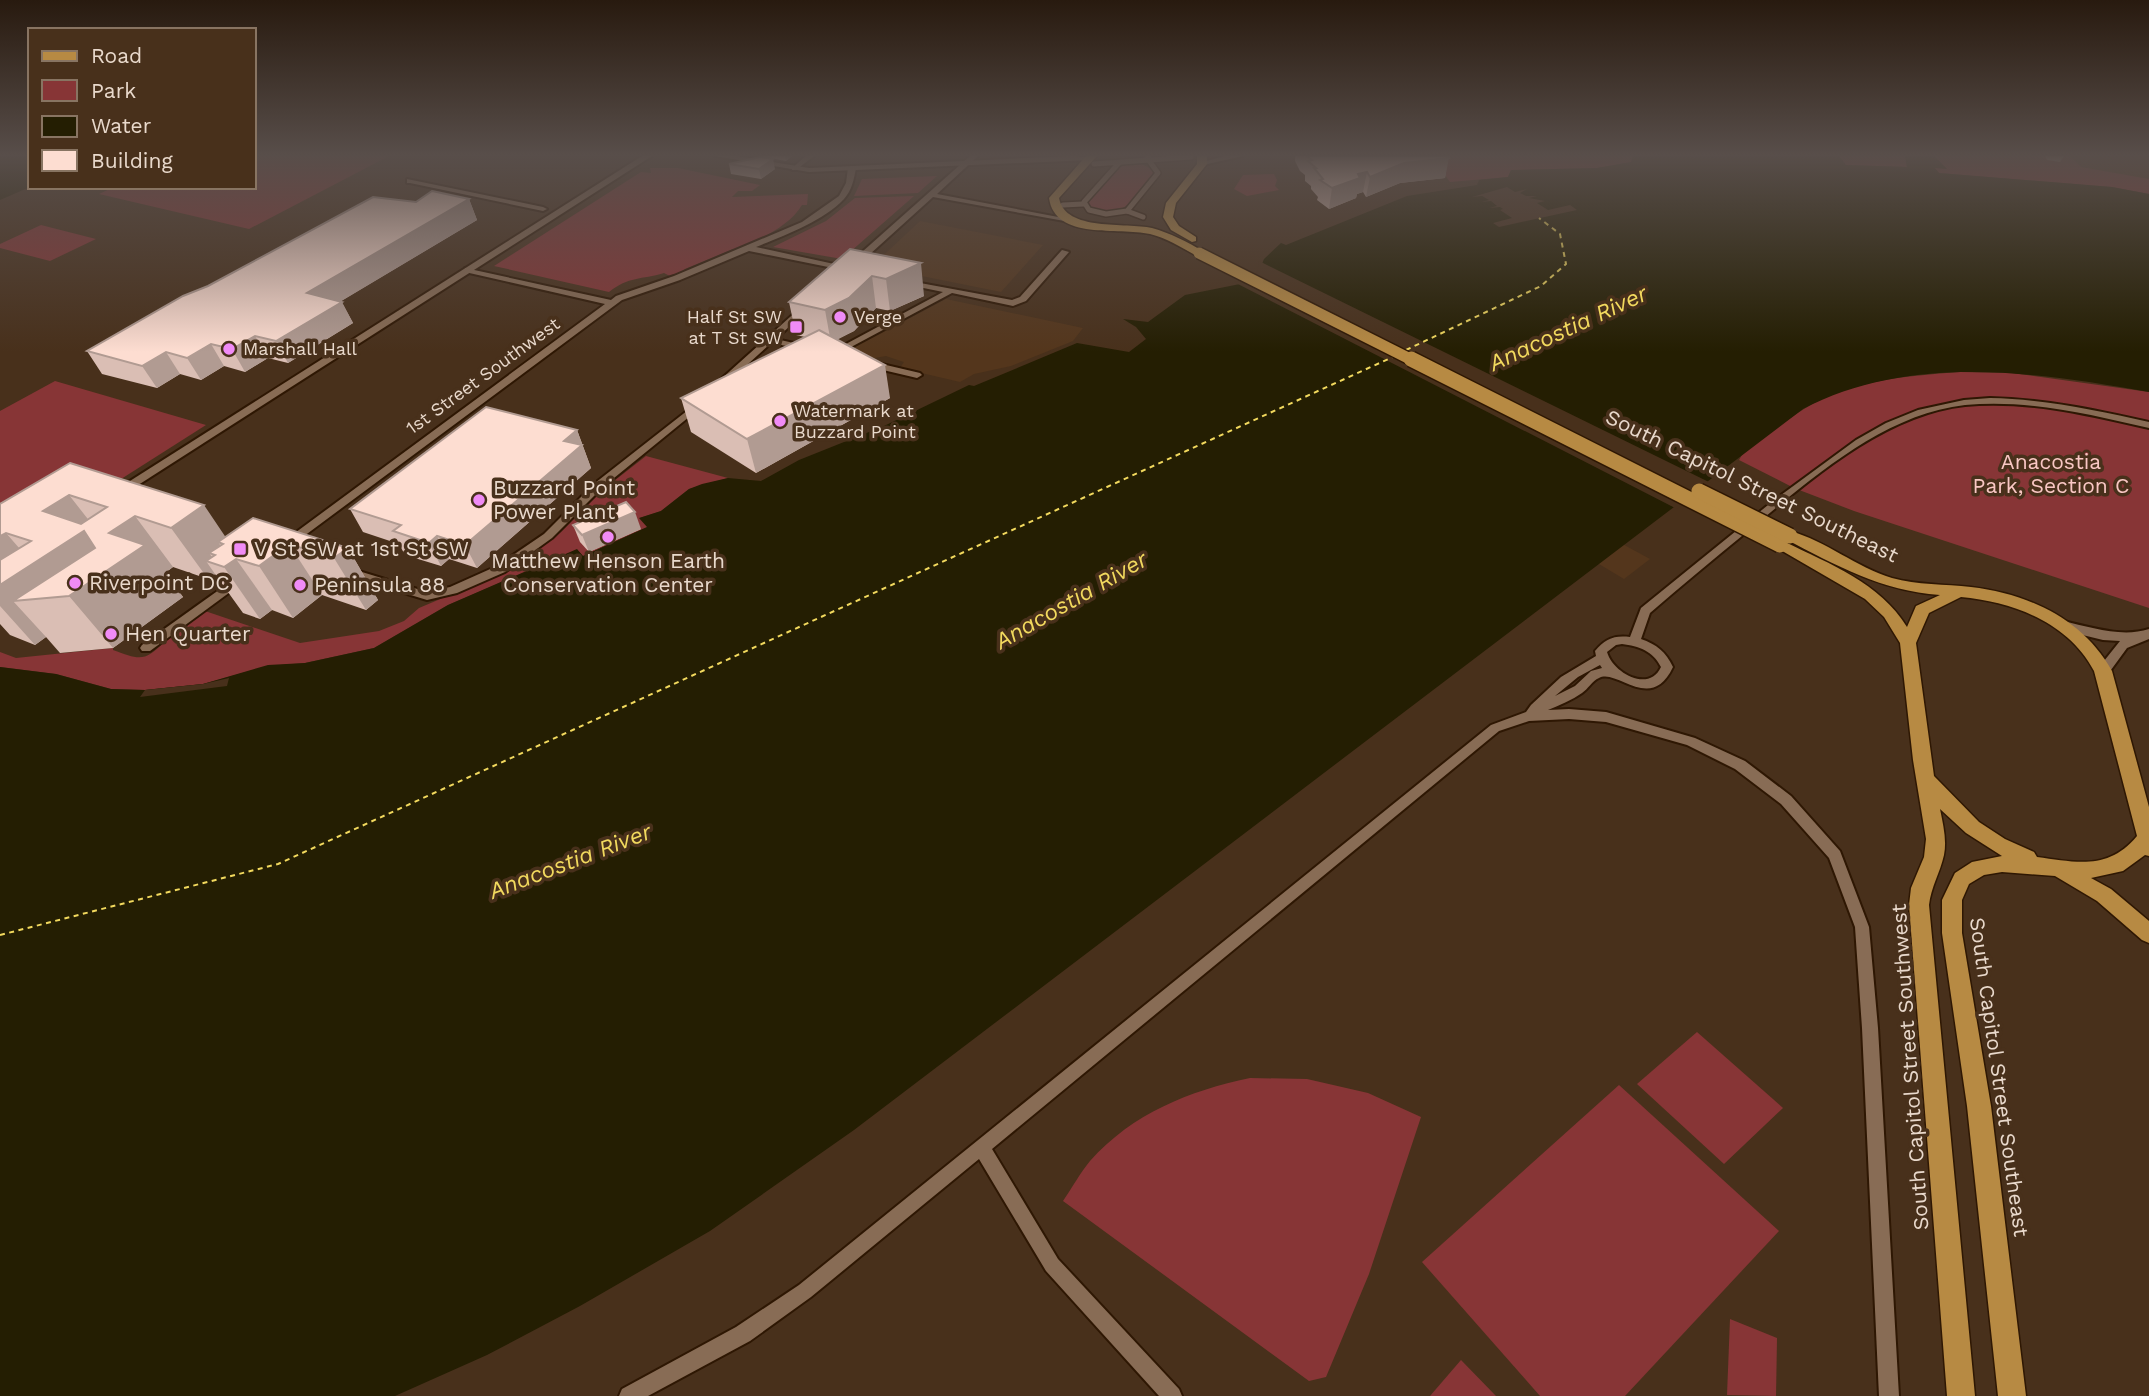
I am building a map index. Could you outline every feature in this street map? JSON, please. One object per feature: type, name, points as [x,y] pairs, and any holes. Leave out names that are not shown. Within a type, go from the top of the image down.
[{"type":"main road","name":"South Capitol Street Southwest","points":[[1074,221],[1092,226],[1158,233],[1205,250],[1785,540],[1871,595],[1890,613],[1908,643],[1936,839],[1934,857],[1921,888],[1919,905],[1961,1396]]},
{"type":"main road","points":[[1116,227],[1139,221]]},
{"type":"main road","points":[[1170,221],[1205,250]]},
{"type":"main road","name":"South Capitol Street Southeast","points":[[1785,540],[1880,580],[1915,588],[2004,599],[2063,626],[2093,652],[2103,671],[2143,816],[2147,844],[2111,867],[2080,870],[2007,862],[1982,867],[1966,877],[1957,889],[1950,913],[1979,1106],[2012,1396]]},
{"type":"main road","points":[[1908,643],[1922,610],[1932,603],[1961,592]]},
{"type":"main road","points":[[1926,777],[1954,812],[1975,830],[2007,850],[2050,866],[2104,895],[2149,934]]},
{"type":"street","points":[[107,499],[545,221]]},
{"type":"street","name":"1st Street Southwest","points":[[294,555],[278,550],[612,303],[627,294],[671,280],[808,221]]},
{"type":"street","points":[[839,278],[903,221]]},
{"type":"street","points":[[748,248],[861,272]]},
{"type":"street","points":[[899,280],[1016,303],[1023,299],[1065,252]]},
{"type":"street","points":[[468,270],[612,303]]},
{"type":"street","points":[[843,358],[829,354],[950,291]]},
{"type":"street","points":[[716,388],[810,304]]},
{"type":"street","points":[[769,340],[812,350]]},
{"type":"street","points":[[855,360],[916,375]]},
{"type":"street","points":[[339,569],[419,595],[432,595],[459,587],[523,556],[558,527],[599,485],[697,405],[708,402]]},
{"type":"street","points":[[1634,641],[1645,611],[1794,488],[1856,442],[1909,415],[1939,406],[1989,402],[2087,412],[2149,425]]},
{"type":"street","points":[[107,499],[128,502]]},
{"type":"street","points":[[146,648],[246,574]]},
{"type":"street","points":[[2063,626],[2103,635],[2144,636]]},
{"type":"street","points":[[2103,671],[2118,649],[2144,636]]},
{"type":"street","points":[[1622,640],[1634,641],[1660,654],[1667,667],[1662,679],[1637,683],[1610,671],[1601,659],[1601,651],[1605,645],[1622,640]]},
{"type":"street","points":[[1528,716],[1563,680],[1582,666],[1601,659]]},
{"type":"street","points":[[629,1396],[710,1353],[782,1307],[1495,729],[1528,716],[1579,689],[1595,674],[1610,671]]},
{"type":"street","points":[[1528,716],[1569,714],[1606,717],[1691,741],[1740,765],[1786,800],[1835,855],[1862,927],[1870,1028],[1889,1396]]},
{"type":"street","points":[[981,1146],[1052,1265],[1171,1396]]},
{"type":"shaded area","points":[[920,221],[1043,245],[1001,292],[872,266]]},
{"type":"shaded area","points":[[946,299],[1083,328],[1073,341],[1011,366],[974,374],[960,382],[900,368],[904,362],[886,356],[875,358],[851,352],[851,349]]},
{"type":"shaded area","points":[[1571,516],[1650,559],[1624,579],[1599,564]]},
{"type":"green space","points":[[215,221],[264,221],[249,229]]},
{"type":"green space","points":[[564,221],[787,221],[741,250],[733,249],[685,269],[674,278],[664,273],[635,279],[609,292],[494,266]]},
{"type":"green space","points":[[826,221],[885,221],[842,259],[773,247]]},
{"type":"green space","points":[[41,225],[96,239],[50,261],[0,248],[0,244]]},
{"type":"green space","name":"Anacostia Park, Section C","points":[[1960,372],[2012,373],[2149,392],[2149,608],[1854,511],[1794,488],[1739,460],[1743,453],[1796,414],[1822,399],[1879,381]]},
{"type":"green space","points":[[55,381],[206,425],[0,556],[0,411]]},
{"type":"green space","points":[[646,456],[728,478],[689,489],[661,511],[640,518],[648,527],[583,556],[577,550],[448,605],[374,648],[305,663],[268,666],[203,684],[145,690],[111,689],[56,674],[0,667],[0,652],[16,658],[113,648],[130,656],[147,656],[205,611],[300,643],[379,631],[404,621],[419,608],[511,569],[561,532],[605,488]]},
{"type":"green space","points":[[1697,1032],[1783,1108],[1724,1164],[1637,1084]]},
{"type":"green space","points":[[1250,1078],[1307,1079],[1368,1093],[1421,1117],[1369,1274],[1326,1377],[1309,1381],[1063,1201],[1090,1161],[1107,1144],[1143,1117],[1184,1097]]},
{"type":"green space","points":[[1619,1085],[1779,1231],[1625,1396],[1540,1396],[1422,1262]]},
{"type":"green space","points":[[1730,1319],[1777,1338],[1776,1396],[1727,1395]]},
{"type":"green space","points":[[1461,1360],[1496,1396],[1430,1396]]},
{"type":"water","name":"Anacostia River","points":[[1345,221],[2149,221],[2149,392],[2018,374],[1929,374],[1886,380],[1844,391],[1803,409],[854,1130],[710,1231],[580,1306],[487,1355],[395,1396],[0,1396],[0,667],[56,674],[111,689],[145,690],[203,684],[268,665],[305,663],[374,648],[448,605],[577,549],[583,556],[647,527],[639,518],[661,511],[689,489],[728,478],[761,481],[799,460],[884,426],[969,385],[974,386],[1077,343],[1129,352],[1146,339],[1136,327],[1123,319],[1148,322],[1185,295],[1255,281],[1264,259],[1281,243],[1286,245]]},
{"type":"pier","points":[[1500,221],[1526,221],[1499,227],[1493,223]]},
{"type":"pier","points":[[1259,261],[1713,484],[1677,509],[1234,282],[1256,277]]},
{"type":"pier","points":[[229,678],[227,686],[140,697],[145,690],[203,684]]},
{"type":"building","points":[[328,221],[431,221],[307,293],[342,302],[276,341],[255,336],[232,349],[211,344],[187,358],[166,352],[142,366],[87,351],[183,296],[208,286]]},
{"type":"building","points":[[850,249],[921,263],[886,279],[872,276],[849,298],[825,310],[789,302]]},
{"type":"building","points":[[819,330],[885,365],[747,439],[681,398]]},
{"type":"building","name":"Buzzard Point Power Plant","points":[[486,407],[577,430],[564,441],[582,445],[465,545],[437,536],[429,543],[393,531],[401,525],[350,509]]},
{"type":"building","points":[[70,463],[204,505],[171,528],[135,516],[109,533],[145,545],[69,596],[13,601],[95,548],[84,531],[0,585],[0,560],[31,541],[6,533],[0,536],[0,504]],"holes":[[[69,495],[107,507],[81,524],[43,511]]]},
{"type":"building","points":[[626,502],[635,512],[582,535],[573,525]]},
{"type":"building","points":[[253,518],[348,548],[334,558],[289,544],[259,566],[236,559],[224,567],[206,561],[215,555],[209,553],[223,544],[218,542]]},
{"type":"ferry route","points":[[1406,350],[1541,286],[1566,264],[1560,234],[1543,221]]},
{"type":"ferry route","points":[[0,935],[278,864],[1395,356]]},
{"type":"place","name":"Verge","points":[[840,317]]},
{"type":"place","name":"Half St SW at T St SW","points":[[796,327]]},
{"type":"place","name":"Marshall Hall","points":[[229,349]]},
{"type":"place","name":"Watermark at Buzzard Point","points":[[780,421]]},
{"type":"place","name":"Buzzard Point Power Plant","points":[[479,500]]},
{"type":"place","name":"Matthew Henson Earth Conservation Center","points":[[608,537]]},
{"type":"place","name":"V St SW at 1st St SW","points":[[240,549]]},
{"type":"place","name":"Riverpoint DC","points":[[75,583]]},
{"type":"place","name":"Peninsula 88","points":[[300,585]]},
{"type":"place","name":"Hen Quarter","points":[[111,634]]}]
